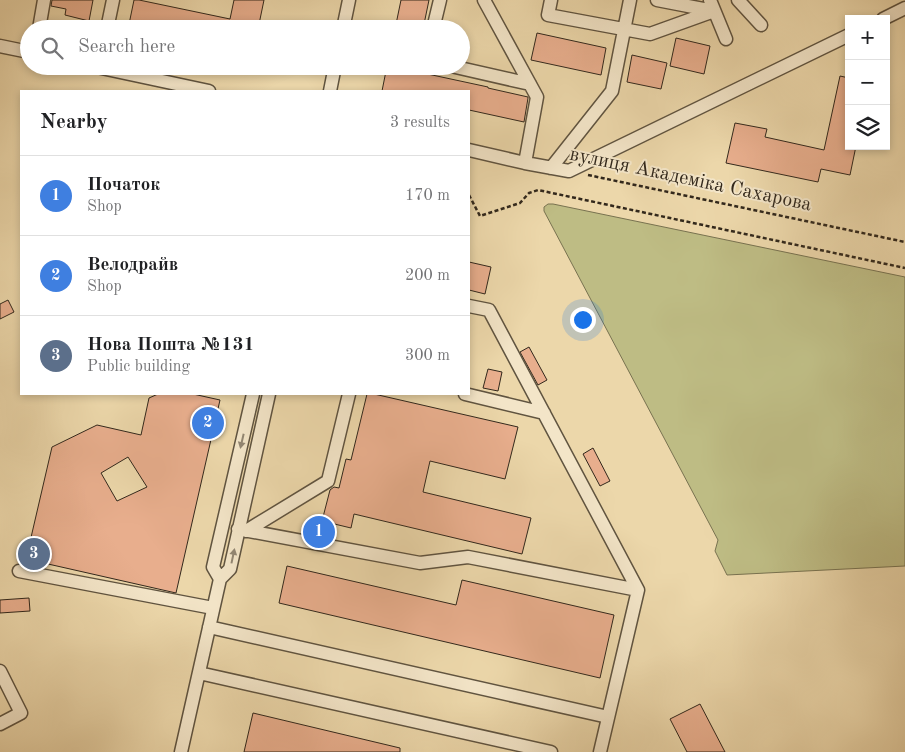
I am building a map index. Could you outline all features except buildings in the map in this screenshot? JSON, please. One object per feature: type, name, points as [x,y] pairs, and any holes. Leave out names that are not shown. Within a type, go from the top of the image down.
[{"type":"street","points":[[41,20],[44,0]]},
{"type":"street","points":[[109,20],[113,0]]},
{"type":"street","points":[[345,20],[349,0]]},
{"type":"street","points":[[436,20],[440,0]]},
{"type":"street","points":[[484,0],[537,97],[524,163]]},
{"type":"street","points":[[551,0],[548,15],[650,34],[712,5]]},
{"type":"street","points":[[551,168],[612,91],[630,0]]},
{"type":"street","points":[[658,0],[712,5]]},
{"type":"street","points":[[738,0],[761,25]]},
{"type":"street","points":[[712,5],[726,39]]},
{"type":"street","points":[[890,16],[905,8]]},
{"type":"street","points":[[569,172],[845,37]]},
{"type":"street","points":[[0,46],[20,50]]},
{"type":"street","points":[[470,70],[530,84]]},
{"type":"street","points":[[134,75],[204,90]]},
{"type":"street","points":[[330,90],[333,75]]},
{"type":"street","name":"вулиця Академіка Сахарова","points":[[470,150],[569,172]]},
{"type":"street","points":[[470,306],[489,310],[638,590],[600,752]]},
{"type":"street","points":[[220,579],[214,567],[254,395]]},
{"type":"street","points":[[181,752],[220,579],[230,570],[242,530],[269,395]]},
{"type":"street","points":[[242,530],[328,480],[349,395]]},
{"type":"street","points":[[469,395],[544,413]]},
{"type":"street","points":[[242,530],[420,563],[468,557],[638,590]]},
{"type":"street","points":[[19,571],[213,608]]},
{"type":"street","points":[[209,627],[608,716]]},
{"type":"street","points":[[0,671],[21,713],[0,724]]},
{"type":"street","points":[[199,673],[551,752]]},
{"type":"path","name":"вулиця Академіка Сахарова","points":[[569,172],[905,242]]},
{"type":"path","points":[[470,197],[480,216],[520,203],[529,193],[538,190],[905,268]]},
{"type":"shaded area","points":[[548,204],[905,277],[905,566],[727,575],[715,551],[718,540],[544,211],[544,207]]},
{"type":"place","name":"Велодрайв","points":[[208,423]]},
{"type":"place","name":"Початок","points":[[319,532]]},
{"type":"place","name":"Нова Пошта №131","points":[[34,554]]}]
